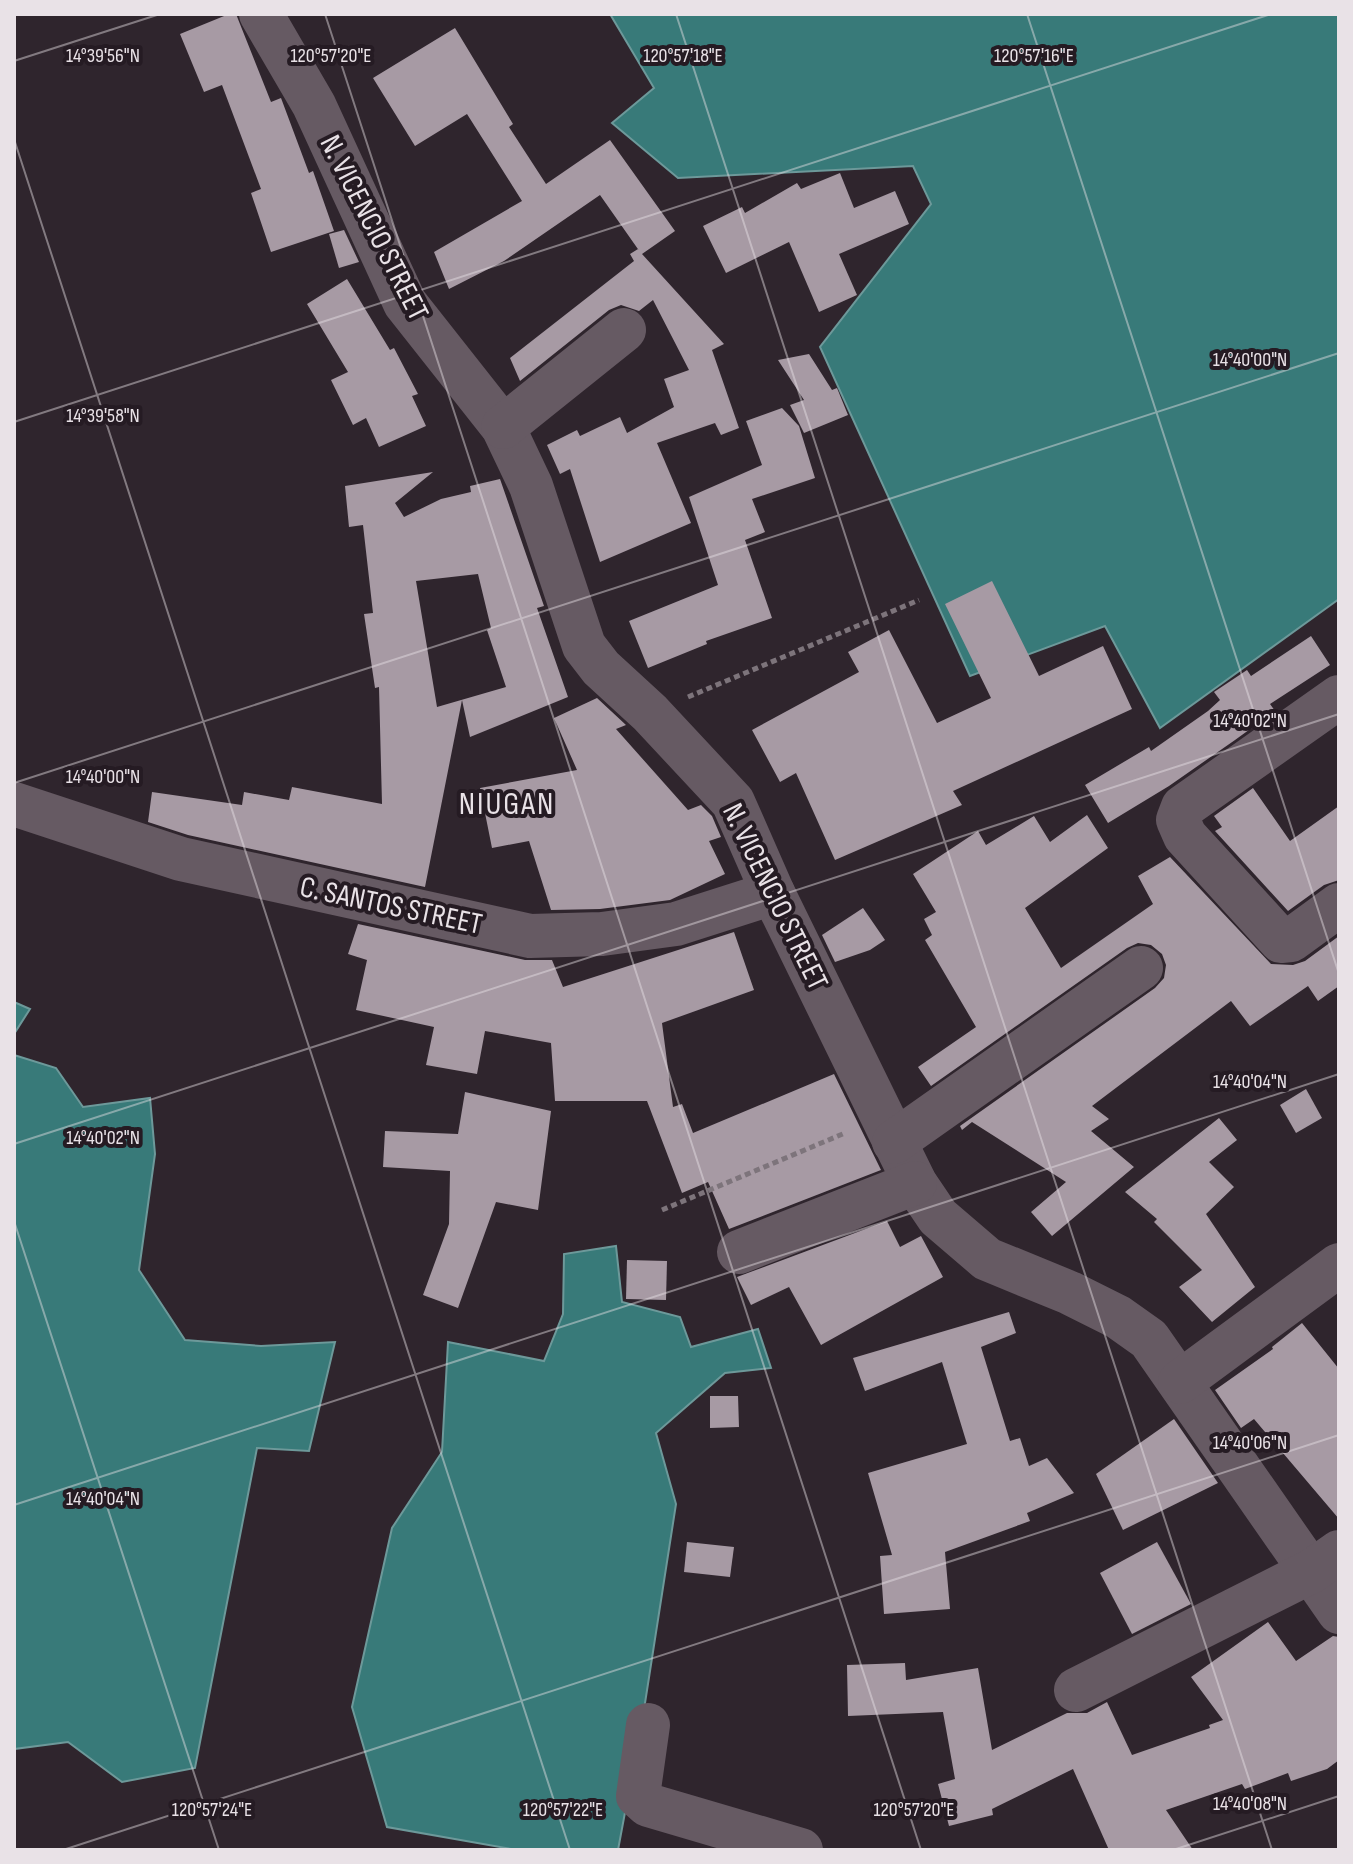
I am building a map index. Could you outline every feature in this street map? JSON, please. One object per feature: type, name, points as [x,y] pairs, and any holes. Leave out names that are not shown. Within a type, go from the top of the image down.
[{"type":"street","name":"N. VICENCIO STREET","points":[[261,14],[314,105],[405,303],[503,427],[531,486],[584,646],[601,668],[650,713],[733,802],[773,893],[915,1183],[938,1217],[959,1239],[987,1259],[1070,1293],[1118,1317],[1149,1339],[1180,1382],[1326,1562],[1339,1612]]},
{"type":"street","points":[[503,427],[624,330]]},
{"type":"street","points":[[1338,909],[1291,940],[1281,941],[1185,836],[1178,820],[1183,807],[1339,697]]},
{"type":"street","name":"C. SANTOS STREET","points":[[14,804],[181,859],[407,912],[530,936],[602,934],[676,924],[773,893]]},
{"type":"street","points":[[889,1129],[1141,968]]},
{"type":"street","points":[[739,1252],[915,1183]]},
{"type":"street","points":[[1180,1382],[1339,1265]]},
{"type":"street","points":[[1076,1690],[1326,1562]]},
{"type":"street","points":[[648,1725],[638,1796],[648,1805],[801,1850]]},
{"type":"path","points":[[650,713],[919,600]]},
{"type":"path","points":[[662,1210],[889,1129]]},
{"type":"shaded area","points":[[610,14],[1339,14],[1339,599],[1160,728],[1105,626],[970,676],[820,347],[931,204],[913,166],[678,178],[612,123],[654,88]]},
{"type":"shaded area","points":[[14,1002],[30,1009],[14,1034]]},
{"type":"shaded area","points":[[14,1055],[56,1068],[83,1107],[150,1098],[155,1154],[139,1270],[185,1340],[261,1346],[335,1342],[309,1451],[257,1448],[195,1768],[122,1782],[68,1742],[14,1749]]},
{"type":"shaded area","points":[[616,1246],[622,1302],[680,1317],[691,1347],[758,1329],[771,1368],[725,1373],[656,1433],[676,1504],[643,1716],[618,1850],[517,1850],[387,1827],[352,1707],[392,1528],[442,1452],[448,1342],[544,1361],[563,1314],[564,1254]]},
{"type":"building","points":[[236,14],[271,102],[281,98],[309,173],[313,171],[334,231],[271,252],[251,193],[261,189],[222,85],[204,92],[180,34]]},
{"type":"building","points":[[455,28],[513,124],[509,127],[546,184],[610,140],[675,231],[642,254],[724,344],[712,350],[739,428],[721,435],[715,423],[657,443],[691,523],[600,562],[570,469],[560,474],[547,445],[577,430],[580,436],[620,417],[627,433],[674,407],[664,379],[689,370],[653,300],[639,311],[621,305],[609,310],[520,381],[510,358],[634,261],[630,254],[638,249],[600,195],[504,261],[449,289],[434,252],[522,201],[467,114],[415,146],[373,78]]},
{"type":"building","points":[[840,173],[854,208],[895,191],[909,224],[839,254],[857,295],[819,312],[789,242],[726,273],[703,226],[742,207],[745,213],[797,183],[801,189]]},
{"type":"building","points":[[344,230],[359,262],[339,268],[329,234]]},
{"type":"building","points":[[347,279],[390,350],[394,348],[418,394],[412,396],[426,426],[379,447],[366,418],[353,425],[331,380],[348,372],[307,304]]},
{"type":"building","points":[[809,354],[832,390],[837,388],[848,415],[804,433],[790,405],[804,400],[778,360]]},
{"type":"building","points":[[782,408],[799,426],[815,478],[752,499],[765,532],[745,540],[772,618],[706,641],[707,644],[648,668],[629,621],[718,585],[689,497],[762,465],[746,421]]},
{"type":"building","points":[[433,472],[395,503],[404,517],[441,499],[471,492],[470,486],[500,479],[544,606],[537,608],[568,697],[470,737],[462,700],[425,887],[188,835],[148,822],[152,792],[242,805],[244,792],[289,800],[292,787],[382,804],[379,687],[375,688],[364,614],[373,613],[363,525],[349,527],[345,486]],"holes":[[[478,574],[491,628],[487,630],[506,687],[437,707],[416,581]]]},
{"type":"building","points":[[992,581],[1039,676],[1103,646],[1132,709],[953,791],[962,805],[835,860],[796,773],[780,782],[752,730],[859,672],[848,652],[889,630],[937,723],[991,698],[945,604]]},
{"type":"building","points":[[1311,636],[1330,665],[1270,704],[1275,711],[1235,740],[1108,823],[1085,785],[1149,747],[1151,751],[1220,700],[1214,692],[1247,670],[1251,676]]},
{"type":"building","points":[[597,698],[626,725],[616,729],[688,810],[701,805],[712,816],[721,837],[709,841],[725,874],[670,900],[600,909],[551,910],[529,841],[492,848],[480,788],[577,770],[554,718]]},
{"type":"building","points":[[1253,788],[1290,841],[1339,806],[1339,880],[1324,885],[1288,911],[1215,831],[1222,827],[1214,816]]},
{"type":"building","points":[[1087,815],[1108,848],[1025,908],[1061,968],[1153,904],[1138,876],[1170,857],[1271,964],[1293,965],[1305,961],[1339,936],[1339,986],[1318,1001],[1308,986],[1250,1026],[1231,1001],[1092,1106],[1109,1119],[1091,1131],[1134,1167],[1052,1236],[1031,1212],[1066,1182],[972,1122],[962,1130],[960,1126],[1155,988],[1164,978],[1166,965],[1162,954],[1151,945],[1138,943],[1127,948],[931,1086],[918,1067],[976,1027],[925,940],[932,935],[924,919],[936,912],[913,874],[978,831],[986,845],[1034,816],[1050,842]]},
{"type":"building","points":[[863,908],[885,940],[870,950],[835,962],[822,935]]},
{"type":"building","points":[[358,924],[525,960],[552,960],[563,987],[734,932],[754,990],[662,1023],[673,1107],[682,1104],[693,1133],[834,1074],[881,1170],[729,1229],[708,1182],[682,1193],[647,1101],[555,1101],[551,1043],[485,1031],[477,1074],[426,1065],[434,1027],[356,1010],[367,960],[348,954]]},
{"type":"building","points":[[1306,1089],[1322,1118],[1296,1133],[1280,1105]]},
{"type":"building","points":[[465,1092],[551,1111],[538,1210],[496,1202],[458,1308],[423,1295],[449,1224],[450,1171],[383,1167],[385,1131],[458,1134]]},
{"type":"building","points":[[1219,1118],[1237,1140],[1209,1162],[1234,1187],[1206,1214],[1255,1287],[1212,1322],[1179,1287],[1202,1270],[1154,1222],[1157,1219],[1125,1192]]},
{"type":"building","points":[[887,1221],[900,1247],[921,1236],[943,1277],[821,1345],[789,1287],[751,1305],[737,1277]]},
{"type":"building","points":[[627,1260],[667,1261],[666,1300],[626,1299]]},
{"type":"building","points":[[1009,1312],[1016,1333],[981,1347],[1010,1441],[1020,1438],[1029,1466],[1047,1458],[1074,1493],[1027,1513],[1030,1521],[945,1552],[950,1609],[884,1614],[880,1556],[892,1555],[868,1473],[967,1444],[942,1362],[865,1391],[853,1358]]},
{"type":"building","points":[[1302,1323],[1339,1369],[1339,1519],[1254,1419],[1241,1428],[1215,1390],[1273,1349]]},
{"type":"building","points":[[710,1396],[738,1396],[739,1427],[710,1428]]},
{"type":"building","points":[[1174,1419],[1218,1483],[1123,1530],[1096,1474]]},
{"type":"building","points":[[687,1542],[734,1547],[730,1577],[684,1572]]},
{"type":"building","points":[[1157,1542],[1191,1604],[1132,1634],[1100,1573]]},
{"type":"building","points":[[1268,1622],[1296,1661],[1333,1636],[1339,1637],[1339,1760],[1327,1769],[1291,1781],[1288,1773],[1245,1789],[1242,1784],[1166,1810],[1193,1850],[1109,1850],[1073,1769],[992,1809],[993,1815],[949,1826],[938,1784],[955,1779],[943,1712],[848,1716],[847,1665],[905,1663],[906,1680],[978,1668],[992,1750],[1067,1713],[1087,1713],[1107,1702],[1132,1755],[1210,1728],[1209,1725],[1223,1720],[1191,1677]]},
{"type":"district","name":"NIUGAN","points":[[507,804]]}]
